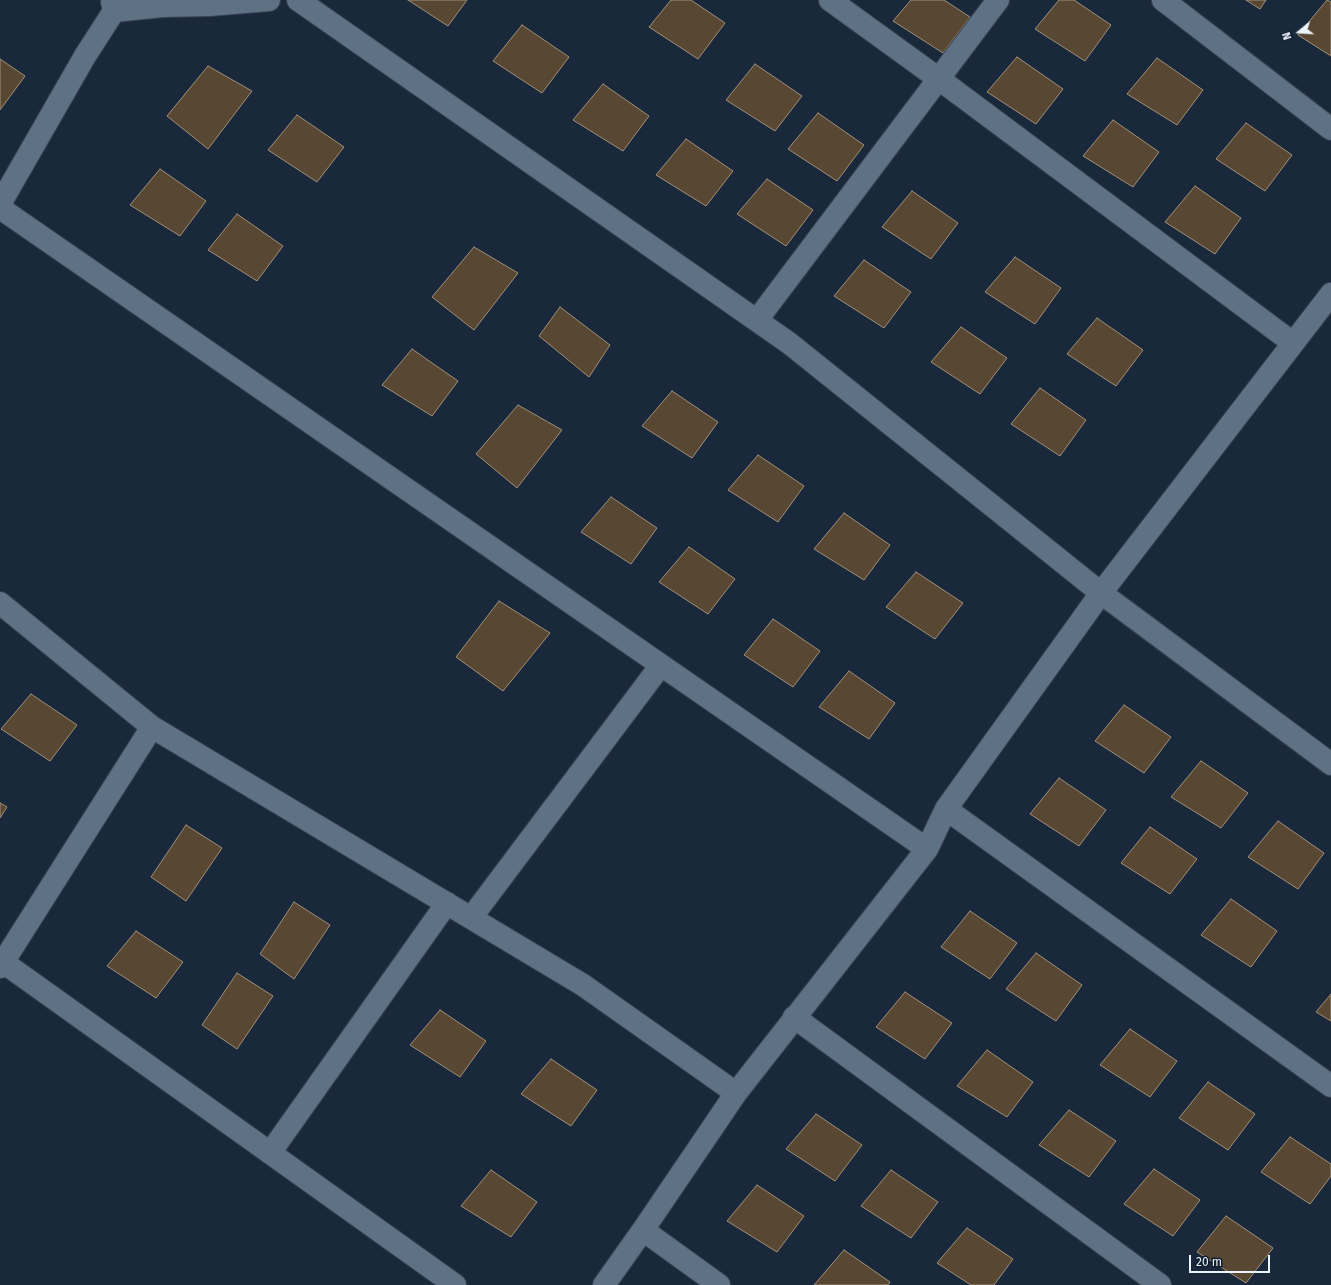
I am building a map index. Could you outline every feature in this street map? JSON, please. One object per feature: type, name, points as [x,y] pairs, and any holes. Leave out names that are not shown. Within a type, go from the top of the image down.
[{"type":"street","points":[[0,204],[116,4],[163,6],[209,5],[269,0]]},
{"type":"street","points":[[298,0],[796,348],[1101,593],[1331,764]]},
{"type":"street","points":[[830,0],[939,78],[1293,343]]},
{"type":"street","points":[[757,320],[998,0]]},
{"type":"street","points":[[1163,0],[1331,129]]},
{"type":"street","points":[[0,208],[927,849]]},
{"type":"street","points":[[604,1285],[736,1093],[927,849],[946,809],[1101,593],[1331,294]]},
{"type":"street","points":[[0,603],[152,727],[583,985],[736,1093]]},
{"type":"street","points":[[471,918],[661,665]]},
{"type":"street","points":[[152,727],[1,963],[454,1285]]},
{"type":"street","points":[[946,809],[1331,1086]]},
{"type":"street","points":[[270,1153],[447,903]]},
{"type":"street","points":[[794,1017],[1160,1285]]},
{"type":"street","points":[[643,1230],[719,1285]]},
{"type":"building","points":[[408,0],[467,0],[448,26]]},
{"type":"building","points":[[671,0],[691,0],[725,23],[698,59],[649,27]]},
{"type":"building","points":[[911,0],[944,0],[970,17],[943,53],[893,21]]},
{"type":"building","points":[[1059,0],[1074,0],[1111,25],[1085,61],[1035,29]]},
{"type":"building","points":[[1246,0],[1266,0],[1260,9]]},
{"type":"building","points":[[1327,0],[1331,2],[1331,56],[1298,35]]},
{"type":"building","points":[[522,25],[569,57],[542,93],[493,61]]},
{"type":"building","points":[[1017,57],[1063,89],[1036,124],[987,92]]},
{"type":"building","points":[[1157,58],[1203,90],[1177,125],[1127,94]]},
{"type":"building","points":[[0,59],[25,76],[0,110]]},
{"type":"building","points":[[755,64],[802,96],[775,131],[726,100]]},
{"type":"building","points":[[208,66],[252,91],[208,149],[167,116]]},
{"type":"building","points":[[603,84],[649,116],[623,151],[573,120]]},
{"type":"building","points":[[818,113],[864,145],[837,181],[788,149]]},
{"type":"building","points":[[297,115],[344,147],[317,182],[268,150]]},
{"type":"building","points":[[1113,120],[1159,152],[1133,187],[1083,156]]},
{"type":"building","points":[[1246,123],[1292,155],[1265,191],[1216,159]]},
{"type":"building","points":[[686,139],[733,171],[706,206],[656,175]]},
{"type":"building","points":[[160,169],[206,201],[180,236],[130,205]]},
{"type":"building","points":[[767,179],[813,210],[786,246],[737,214]]},
{"type":"building","points":[[1195,186],[1241,218],[1215,254],[1165,222]]},
{"type":"building","points":[[912,191],[958,223],[931,259],[882,227]]},
{"type":"building","points":[[237,214],[283,246],[257,281],[208,250]]},
{"type":"building","points":[[474,247],[518,273],[474,330],[432,297]]},
{"type":"building","points":[[1015,257],[1061,288],[1035,324],[985,292]]},
{"type":"building","points":[[864,260],[911,292],[884,328],[834,296]]},
{"type":"building","points":[[560,307],[610,345],[589,377],[539,336]]},
{"type":"building","points":[[1097,318],[1143,350],[1116,386],[1067,354]]},
{"type":"building","points":[[961,327],[1007,358],[980,394],[931,362]]},
{"type":"building","points":[[412,349],[458,381],[432,416],[382,385]]},
{"type":"building","points":[[1040,388],[1086,420],[1060,456],[1011,424]]},
{"type":"building","points":[[672,391],[718,422],[692,458],[642,426]]},
{"type":"building","points":[[518,405],[562,430],[517,488],[476,454]]},
{"type":"building","points":[[758,455],[804,486],[778,522],[728,490]]},
{"type":"building","points":[[611,497],[657,528],[631,564],[581,532]]},
{"type":"building","points":[[844,513],[890,545],[864,580],[814,549]]},
{"type":"building","points":[[689,547],[735,579],[708,614],[659,582]]},
{"type":"building","points":[[916,572],[963,603],[935,639],[886,607]]},
{"type":"building","points":[[499,601],[550,633],[503,691],[456,657]]},
{"type":"building","points":[[773,619],[820,651],[793,687],[744,655]]},
{"type":"building","points":[[849,671],[895,703],[869,739],[819,707]]},
{"type":"building","points":[[31,694],[77,725],[50,761],[1,729]]},
{"type":"building","points":[[1124,705],[1171,737],[1144,773],[1095,741]]},
{"type":"building","points":[[1201,761],[1248,793],[1221,828],[1171,797]]},
{"type":"building","points":[[1059,778],[1106,810],[1079,846],[1030,814]]},
{"type":"building","points":[[0,803],[7,807],[0,818]]},
{"type":"building","points":[[1278,821],[1324,853],[1298,889],[1248,857]]},
{"type":"building","points":[[186,825],[222,848],[186,901],[151,877]]},
{"type":"building","points":[[1150,827],[1197,859],[1170,894],[1121,863]]},
{"type":"building","points":[[1231,899],[1277,931],[1251,967],[1201,935]]},
{"type":"building","points":[[294,902],[330,925],[294,979],[260,954]]},
{"type":"building","points":[[970,911],[1017,943],[990,979],[941,947]]},
{"type":"building","points":[[136,931],[183,962],[156,998],[107,966]]},
{"type":"building","points":[[1036,953],[1082,985],[1056,1021],[1006,989]]},
{"type":"building","points":[[237,973],[273,996],[237,1049],[202,1025]]},
{"type":"building","points":[[905,992],[952,1023],[925,1059],[876,1027]]},
{"type":"building","points":[[1331,994],[1331,1021],[1316,1012]]},
{"type":"building","points":[[440,1010],[486,1041],[460,1077],[410,1045]]},
{"type":"building","points":[[1130,1029],[1177,1061],[1150,1097],[1100,1065]]},
{"type":"building","points":[[987,1050],[1033,1082],[1007,1117],[957,1086]]},
{"type":"building","points":[[551,1059],[597,1090],[571,1126],[521,1094]]},
{"type":"building","points":[[1208,1082],[1255,1114],[1228,1150],[1179,1118]]},
{"type":"building","points":[[1069,1110],[1116,1141],[1089,1177],[1039,1145]]},
{"type":"building","points":[[816,1114],[862,1145],[835,1181],[786,1149]]},
{"type":"building","points":[[1290,1137],[1331,1164],[1331,1176],[1310,1204],[1261,1172]]},
{"type":"building","points":[[1154,1169],[1200,1200],[1173,1236],[1124,1204]]},
{"type":"building","points":[[491,1170],[537,1202],[511,1237],[461,1206]]},
{"type":"building","points":[[891,1170],[938,1202],[911,1238],[861,1206]]},
{"type":"building","points":[[757,1185],[804,1216],[777,1252],[727,1221]]},
{"type":"building","points":[[1226,1216],[1273,1248],[1246,1283],[1197,1252]]},
{"type":"building","points":[[967,1228],[1013,1259],[994,1285],[971,1285],[937,1263]]},
{"type":"building","points":[[844,1250],[890,1282],[888,1285],[814,1285]]}]
